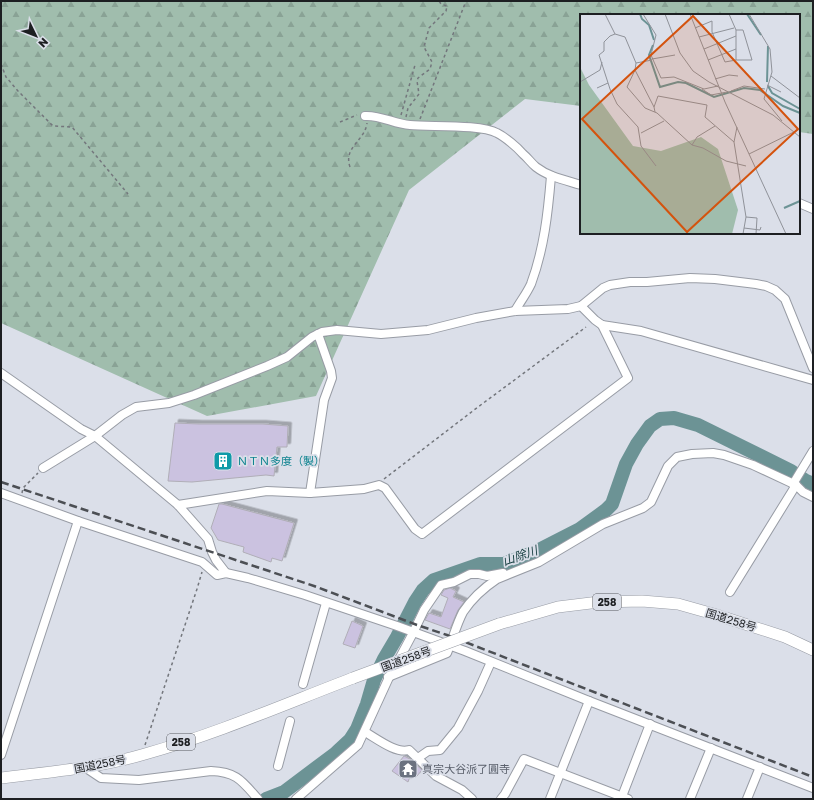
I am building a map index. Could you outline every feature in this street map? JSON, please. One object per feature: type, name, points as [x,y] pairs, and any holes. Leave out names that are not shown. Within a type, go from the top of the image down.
[{"type":"highway","name":"国道258号","points":[[1,778],[86,768],[144,754],[217,730],[498,624],[558,608],[599,602],[642,601],[678,604],[778,635],[813,650]]},
{"type":"street","points":[[366,116],[374,116],[402,124],[480,128],[497,132],[523,153],[535,166],[551,176],[580,184]]},
{"type":"street","points":[[515,311],[530,285],[543,241],[548,214],[551,176]]},
{"type":"street","points":[[800,203],[813,209]]},
{"type":"street","points":[[43,468],[95,436],[122,415],[136,407],[169,403],[194,395],[287,357],[322,332],[337,330],[381,334],[428,330],[476,318],[515,311],[568,309],[581,306],[603,288],[610,285],[630,282],[647,282],[684,278],[715,279],[766,286],[775,290],[785,299],[813,368]]},
{"type":"street","points":[[581,306],[595,320],[602,324],[641,331],[813,380]]},
{"type":"street","points":[[178,505],[267,491],[310,493],[364,489],[379,485],[385,488],[415,529],[422,534],[628,378],[602,324]]},
{"type":"street","points":[[310,493],[324,400],[332,378],[318,334]]},
{"type":"street","points":[[1,373],[81,429],[95,436],[178,505],[208,539],[216,560],[226,573]]},
{"type":"street","points":[[730,592],[795,484],[801,469],[813,451]]},
{"type":"street","points":[[388,678],[447,653],[463,613],[478,595],[497,580],[539,562],[603,524],[643,508],[651,502],[658,490],[668,466],[678,458],[692,454],[714,453],[724,455],[753,465],[795,484],[804,492],[813,497]]},
{"type":"street","points":[[1,493],[78,521],[202,562],[217,575],[226,573],[248,578],[397,626],[813,788]]},
{"type":"street","points":[[1,755],[78,521]]},
{"type":"street","points":[[296,799],[358,746],[410,631],[441,585],[454,582],[470,574],[495,575],[514,569],[518,570]]},
{"type":"street","points":[[303,684],[326,603]]},
{"type":"street","points":[[418,758],[428,751],[440,750],[458,728],[478,692],[491,662]]},
{"type":"street","points":[[550,799],[589,701]]},
{"type":"street","points":[[278,766],[290,721]]},
{"type":"street","points":[[501,799],[524,759],[624,798],[650,724]]},
{"type":"street","points":[[365,732],[396,750],[408,750],[436,776],[462,790],[472,799]]},
{"type":"street","points":[[690,799],[711,748]]},
{"type":"street","points":[[747,799],[760,767]]},
{"type":"street","points":[[86,768],[101,778],[139,780],[222,771],[238,776],[257,797]]},
{"type":"path","points":[[402,124],[408,108],[419,94],[417,80],[430,69],[432,62],[424,47],[429,28],[446,12],[447,6],[441,4],[439,1]]},
{"type":"path","points":[[419,125],[421,116],[466,1]]},
{"type":"path","points":[[1,64],[6,77],[52,126],[72,128],[128,194]]},
{"type":"path","points":[[402,124],[415,65]]},
{"type":"path","points":[[340,122],[363,113],[368,118],[366,129],[349,153],[348,160],[350,167]]},
{"type":"path","points":[[379,485],[397,468],[478,406],[586,327]]},
{"type":"path","points":[[21,499],[23,488],[43,468]]},
{"type":"path","points":[[144,754],[143,750],[205,564]]},
{"type":"green space","points":[[1,1],[813,1],[813,134],[800,132],[800,14],[580,14],[580,106],[525,99],[409,190],[316,396],[207,416],[1,323]]},
{"type":"building","name":"ＮＴＮ多度（製）","points":[[175,423],[263,424],[288,426],[287,447],[277,447],[274,476],[266,475],[192,482],[168,481]]},
{"type":"building","points":[[219,504],[294,523],[282,561],[272,558],[271,562],[243,552],[244,547],[218,540],[211,528]]},
{"type":"building","points":[[450,588],[456,591],[453,597],[464,602],[458,610],[450,629],[425,620],[429,613],[441,617],[448,598],[441,595],[444,590]]},
{"type":"building","points":[[352,621],[363,626],[355,648],[343,644]]},
{"type":"building","name":"真宗大谷派了圓寺","points":[[404,756],[410,759],[422,770],[417,776],[411,774],[408,782],[392,771]]},
{"type":"waterway","name":"山除川","points":[[266,799],[284,792],[336,753],[350,740],[357,729],[367,704],[374,680],[384,659],[423,590],[434,580],[480,564],[504,564],[537,551],[580,529],[612,504],[626,464],[637,444],[650,426],[660,419],[674,418],[698,425],[791,471],[813,484]]},
{"type":"railway","points":[[1,482],[314,586],[447,635],[813,777]]},
{"type":"place","name":"ＮＴＮ多度（製）","points":[[223,461]]},
{"type":"place","name":"真宗大谷派了圓寺","points":[[408,769]]}]
